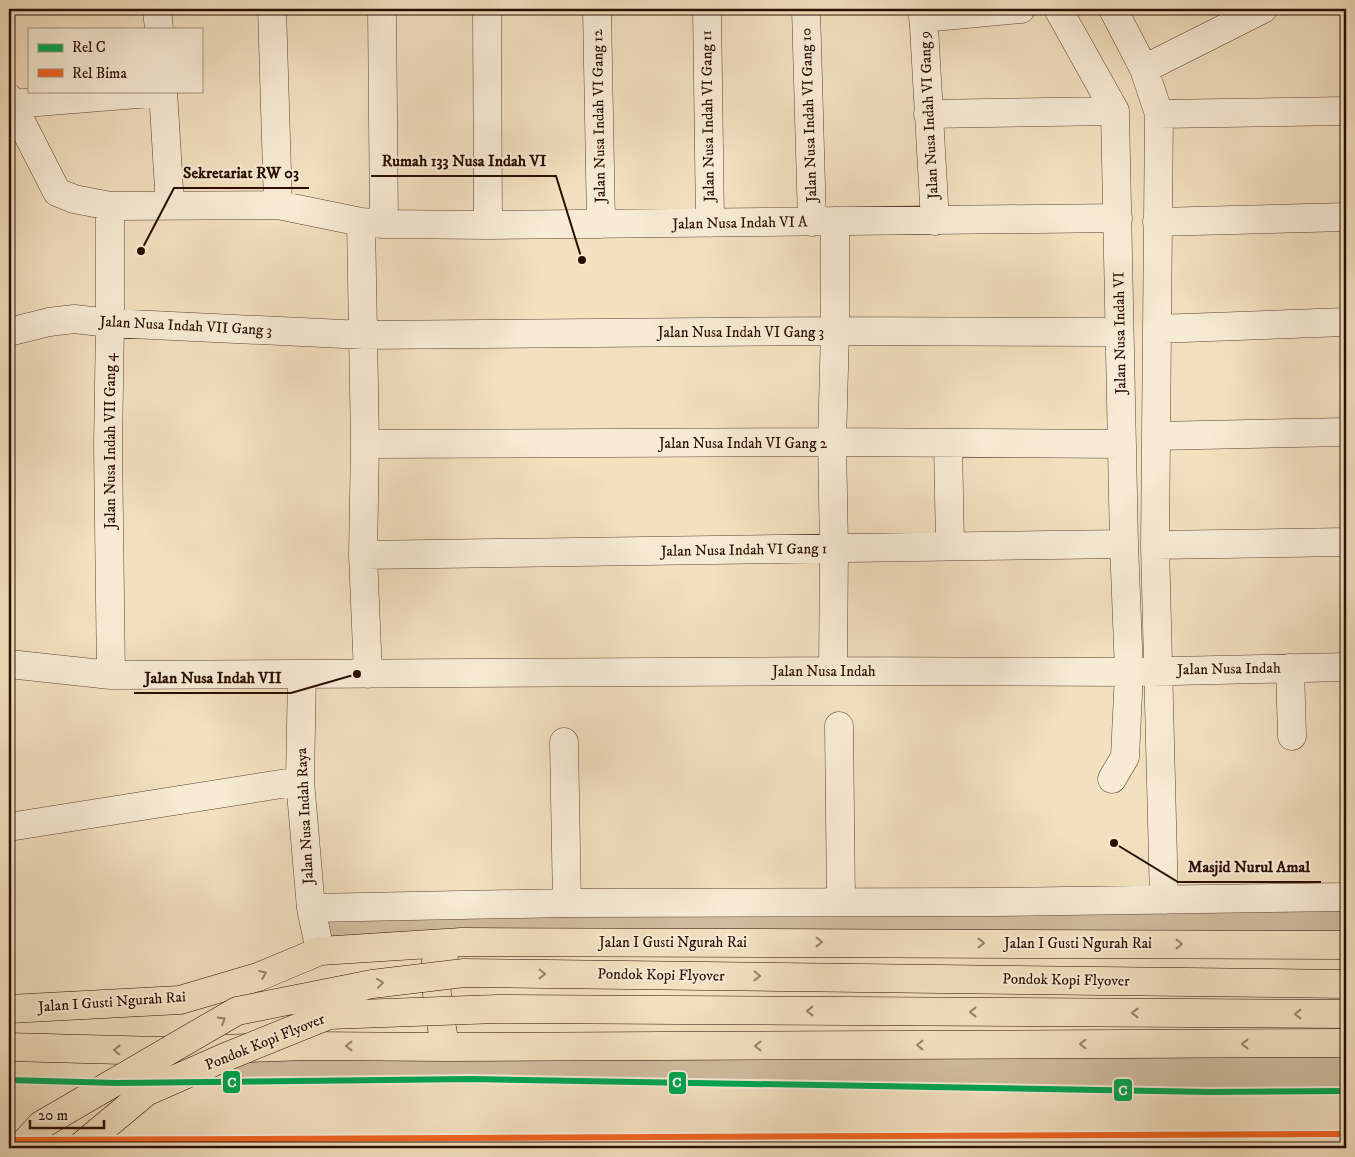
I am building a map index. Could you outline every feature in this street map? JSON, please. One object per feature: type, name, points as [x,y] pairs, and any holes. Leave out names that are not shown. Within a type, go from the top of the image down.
[{"type":"main road","name":"Jalan I Gusti Ngurah Rai","points":[[9,1009],[180,1000],[258,976],[320,951],[462,942],[1346,945]]},
{"type":"main road","points":[[446,1047],[438,1012],[435,980],[436,961],[462,942]]},
{"type":"main road","points":[[398,1046],[411,1035],[419,1008],[422,979],[419,965],[403,946]]},
{"type":"main road","name":"Pondok Kopi Flyover","points":[[20,1148],[41,1126],[237,1011],[372,984],[464,973],[1346,984]]},
{"type":"main road","name":"Pondok Kopi Flyover","points":[[79,1148],[146,1092],[329,1015],[497,1009],[1346,1014]]},
{"type":"main road","points":[[9,1048],[160,1050],[309,1046],[1346,1044]]},
{"type":"street","points":[[158,9],[159,28]]},
{"type":"street","points":[[272,9],[278,204]]},
{"type":"street","points":[[368,674],[364,555],[364,335],[373,223],[382,9]]},
{"type":"street","points":[[487,9],[488,225]]},
{"type":"street","name":"Jalan Nusa Indah VI Gang 12","points":[[597,9],[601,224]]},
{"type":"street","name":"Jalan Nusa Indah VI Gang 11","points":[[707,9],[710,223]]},
{"type":"street","name":"Jalan Nusa Indah VI Gang 10","points":[[806,9],[835,331],[832,442],[834,670]]},
{"type":"street","points":[[923,13],[1021,9]]},
{"type":"street","name":"Jalan Nusa Indah VI","points":[[1058,9],[1115,111],[1124,544],[1144,671]]},
{"type":"street","points":[[1112,779],[1125,757],[1144,671],[1155,545],[1159,114],[1144,69],[1113,9]]},
{"type":"street","points":[[1144,69],[1250,12]]},
{"type":"street","name":"Jalan Nusa Indah VI Gang 9","points":[[923,13],[935,221]]},
{"type":"street","points":[[10,101],[163,92],[170,205]]},
{"type":"street","name":"Jalan Nusa Indah VI A","points":[[10,101],[57,192],[74,199],[110,206],[278,204],[373,223],[488,225],[1118,218]]},
{"type":"street","points":[[928,114],[1115,111]]},
{"type":"street","points":[[1159,114],[1346,111]]},
{"type":"street","name":"Jalan Nusa Indah VII Gang 4","points":[[110,206],[108,446],[110,676]]},
{"type":"street","points":[[1157,222],[1346,217]]},
{"type":"street","name":"Jalan Nusa Indah VII Gang 3","points":[[9,332],[49,322],[74,319],[110,323],[364,335]]},
{"type":"street","points":[[1157,329],[1346,322]]},
{"type":"street","name":"Jalan Nusa Indah VI Gang 3","points":[[364,335],[835,331],[1119,332]]},
{"type":"street","points":[[1156,436],[1346,432]]},
{"type":"street","name":"Jalan Nusa Indah VI Gang 2","points":[[365,444],[832,442],[1122,444]]},
{"type":"street","points":[[948,443],[950,546]]},
{"type":"street","points":[[1155,545],[1346,542]]},
{"type":"street","name":"Jalan Nusa Indah VI Gang 1","points":[[364,555],[1124,544]]},
{"type":"street","points":[[9,664],[110,676],[302,674]]},
{"type":"street","name":"Jalan Nusa Indah","points":[[302,674],[834,670],[1144,671],[1346,667]]},
{"type":"street","points":[[1290,668],[1292,736]]},
{"type":"street","points":[[1144,671],[1164,900]]},
{"type":"street","name":"Jalan Nusa Indah Raya","points":[[302,674],[300,781],[311,908],[320,951]]},
{"type":"street","points":[[839,726],[841,902]]},
{"type":"street","points":[[564,742],[566,903]]},
{"type":"street","points":[[9,827],[300,781]]},
{"type":"street","points":[[311,908],[566,903],[1164,900],[1346,897]]},
{"type":"shaded area","points":[[1346,898],[1346,945],[320,951],[311,908]]},
{"type":"shaded area","points":[[1346,1043],[1346,1089],[248,1081],[223,1058]]},
{"type":"rail line","name":"C","points":[[9,1080],[117,1083],[471,1079],[1211,1092],[1346,1091]]},
{"type":"rail line","name":"Bima","points":[[9,1140],[1346,1134]]},
{"type":"place","name":"Sekretariat RW 03","points":[[141,251]]},
{"type":"place","name":"Rumah 133 Nusa Indah VI","points":[[582,260]]},
{"type":"place","name":"Jalan Nusa Indah VII","points":[[357,674]]},
{"type":"place","name":"Masjid Nurul Amal","points":[[1114,843]]}]
